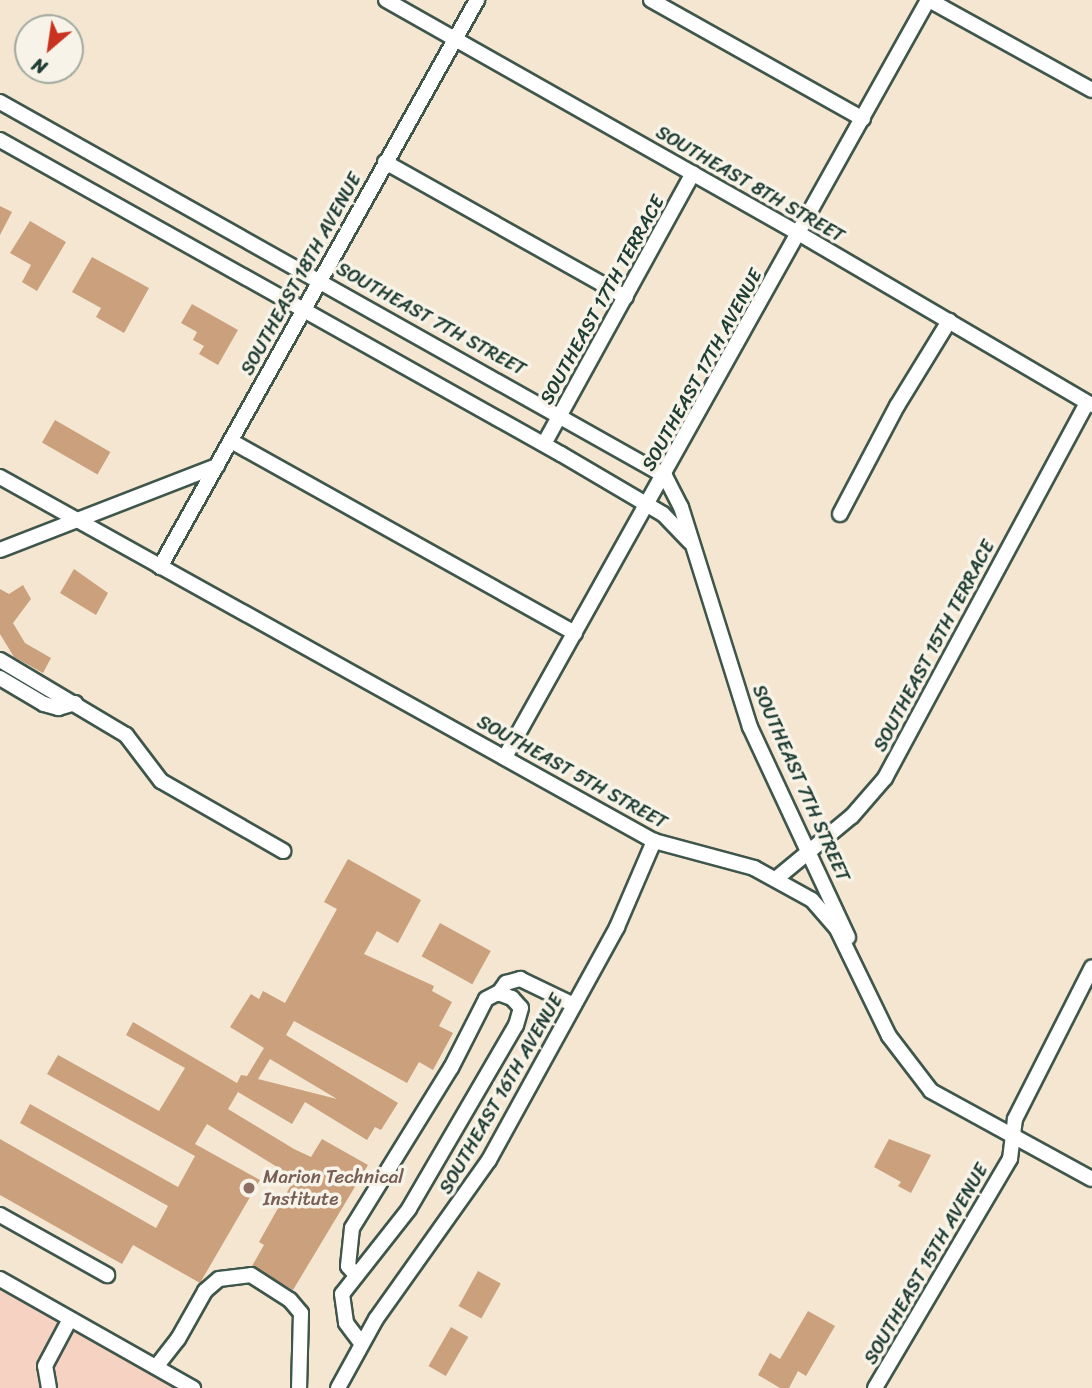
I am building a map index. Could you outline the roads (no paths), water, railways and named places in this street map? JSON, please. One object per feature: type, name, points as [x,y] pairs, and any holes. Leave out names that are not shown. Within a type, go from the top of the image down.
[{"type":"street","name":"SOUTHEAST 8TH STREET","points":[[386,0],[800,234],[1090,404]]},
{"type":"street","name":"SOUTHEAST 18TH AVENUE","points":[[160,567],[477,0]]},
{"type":"street","points":[[651,0],[863,119]]},
{"type":"street","points":[[928,0],[1091,87]]},
{"type":"street","name":"SOUTHEAST 17TH AVENUE","points":[[505,757],[665,476],[928,0]]},
{"type":"street","name":"SOUTHEAST 7TH STREET","points":[[0,102],[563,415],[665,476],[694,545],[750,727],[848,930],[850,956]]},
{"type":"street","name":"SOUTHEAST 7TH STREET","points":[[0,140],[544,444],[648,505],[672,522],[694,545]]},
{"type":"street","points":[[385,162],[626,297]]},
{"type":"street","name":"SOUTHEAST 17TH TERRACE","points":[[544,444],[563,415],[693,173]]},
{"type":"street","points":[[840,514],[897,406],[949,321]]},
{"type":"street","name":"SOUTHEAST 15TH TERRACE","points":[[777,878],[808,849],[852,816],[885,778],[1090,404]]},
{"type":"street","points":[[231,441],[575,633]]},
{"type":"street","points":[[0,550],[217,466]]},
{"type":"street","name":"SOUTHEAST 5TH STREET","points":[[0,477],[654,841],[777,878],[811,900],[837,929],[889,1036],[931,1091],[1092,1180]]},
{"type":"street","points":[[0,660],[127,735],[161,781],[283,851]]},
{"type":"street","points":[[0,678],[44,704],[58,708],[75,703]]},
{"type":"street","name":"SOUTHEAST 16TH AVENUE","points":[[338,1388],[412,1264],[463,1202],[489,1160],[617,927],[654,841]]},
{"type":"street","name":"SOUTHEAST 15TH AVENUE","points":[[875,1388],[1010,1159],[1011,1133],[1092,967]]},
{"type":"street","points":[[356,1275],[348,1266],[352,1228],[444,1080],[486,999],[498,994],[506,983],[520,979],[575,1005]]},
{"type":"street","points":[[362,1344],[345,1323],[342,1294],[409,1209],[516,1025],[521,1008],[498,994]]},
{"type":"street","points":[[0,1215],[107,1275]]},
{"type":"street","points":[[156,1367],[178,1339],[205,1291],[219,1279],[251,1275],[290,1300],[301,1313],[299,1388]]},
{"type":"street","points":[[0,1279],[156,1367],[171,1382],[193,1388]]},
{"type":"street","points":[[53,1387],[45,1366],[70,1319]]},
{"type":"place","name":"Marion Technical Institute","points":[[249,1188]]}]
